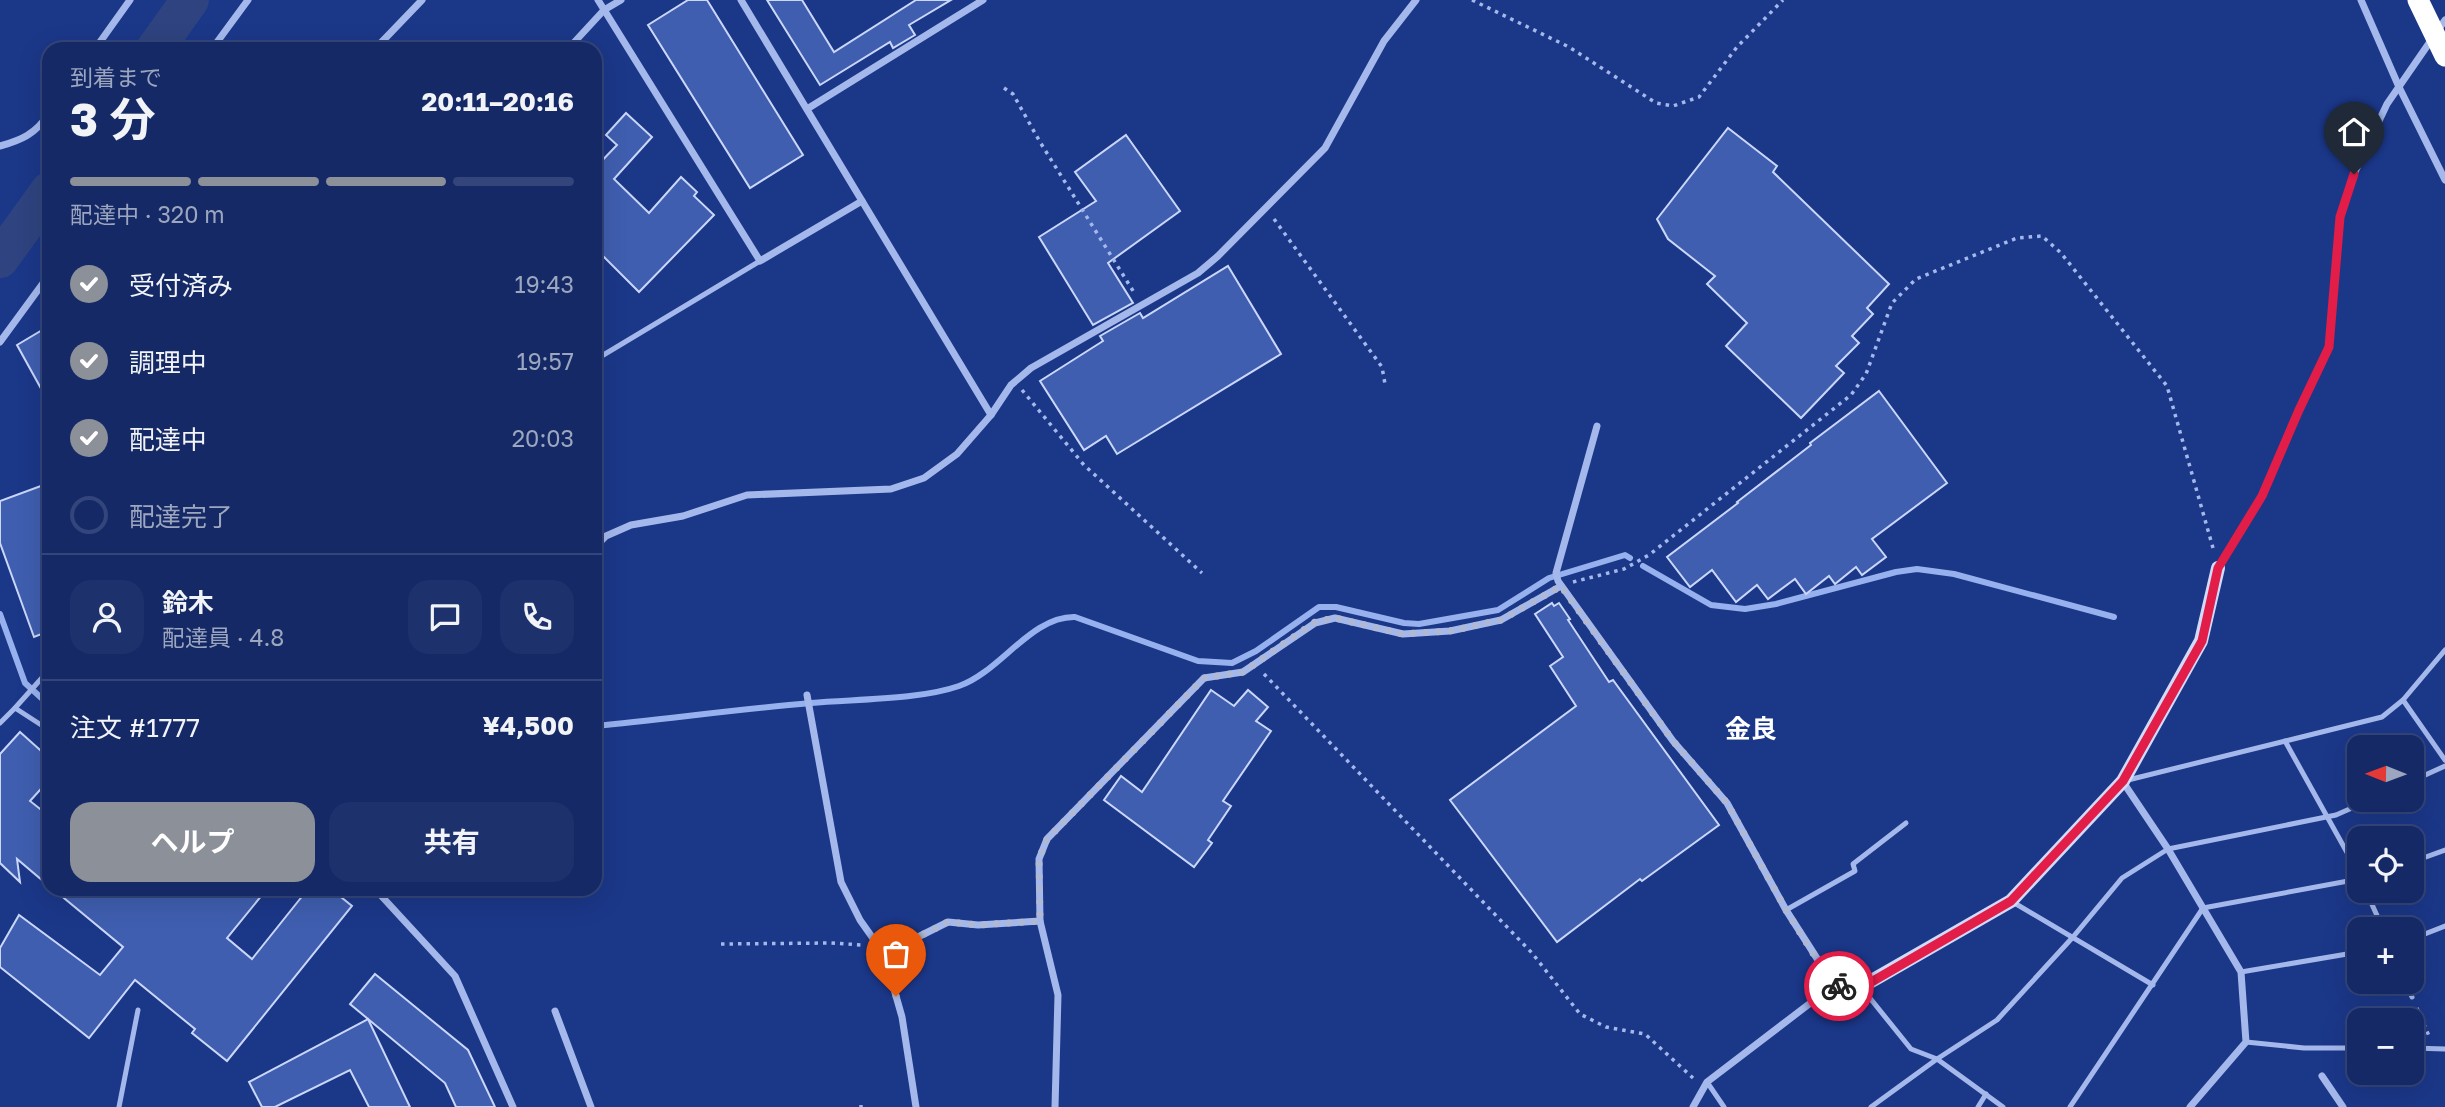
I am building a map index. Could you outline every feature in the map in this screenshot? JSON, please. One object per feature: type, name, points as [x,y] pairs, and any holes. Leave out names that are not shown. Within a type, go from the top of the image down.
[{"type":"highway","points":[[2418,0],[2445,56]]},
{"type":"street","points":[[100,42],[130,0]]},
{"type":"street","points":[[217,42],[248,0]]},
{"type":"street","points":[[382,42],[422,0]]},
{"type":"street","points":[[598,0],[760,261],[862,201]]},
{"type":"street","points":[[574,42],[604,10],[621,0]]},
{"type":"street","points":[[741,0],[991,415]]},
{"type":"street","points":[[807,109],[983,0]]},
{"type":"street","points":[[602,540],[631,525],[683,516],[747,495],[891,489],[924,478],[957,454],[1015,382],[1031,368],[1198,273],[1218,256],[1325,148],[1384,41],[1416,0]]},
{"type":"street","points":[[2361,0],[2399,87],[2445,180]]},
{"type":"street","points":[[1693,1107],[1705,1085],[1833,985],[1861,988],[2011,901],[2123,781],[2202,641],[2218,568],[2262,496],[2329,347],[2340,217],[2354,174],[2387,104],[2445,20]]},
{"type":"street","points":[[0,146],[22,140],[42,124]]},
{"type":"street","points":[[0,342],[42,285]]},
{"type":"street","points":[[1055,1107],[1058,995],[1040,921],[1039,859],[1047,839],[1204,678],[1243,672],[1315,622],[1335,618],[1403,634],[1450,631],[1501,620],[1559,580],[1597,426]]},
{"type":"street","points":[[1559,580],[1673,741],[1727,803],[1786,910],[1833,985]]},
{"type":"street","points":[[807,695],[841,881],[860,920],[884,954],[902,1017],[916,1107]]},
{"type":"street","points":[[2123,781],[2168,849],[2241,971],[2246,1042],[2190,1107]]},
{"type":"street","points":[[381,896],[455,976],[513,1107]]},
{"type":"street","points":[[884,954],[948,922],[978,925],[1040,921]]},
{"type":"street","points":[[555,1011],[591,1107]]},
{"type":"street","points":[[2322,1076],[2343,1107]]},
{"type":"lane","points":[[602,356],[760,261]]},
{"type":"lane","points":[[2123,781],[2382,717],[2403,700],[2445,650]]},
{"type":"lane","points":[[0,723],[42,676]]},
{"type":"lane","points":[[2403,700],[2445,760]]},
{"type":"lane","points":[[15,708],[42,725]]},
{"type":"lane","points":[[2284,741],[2347,855]]},
{"type":"lane","points":[[2424,776],[2445,766]]},
{"type":"lane","points":[[1871,1107],[1997,1020],[2073,937],[2122,878],[2168,849],[2326,817],[2347,809]]},
{"type":"lane","points":[[1786,910],[1855,871],[1853,864],[1906,823]]},
{"type":"lane","points":[[2424,858],[2445,850]]},
{"type":"lane","points":[[2070,1107],[2203,908],[2347,879]]},
{"type":"lane","points":[[2011,901],[2153,985]]},
{"type":"lane","points":[[2424,934],[2445,926]]},
{"type":"lane","points":[[2241,971],[2347,954]]},
{"type":"lane","points":[[1861,988],[1911,1049],[1937,1059],[2003,1107]]},
{"type":"lane","points":[[119,1107],[138,1010]]},
{"type":"lane","points":[[2246,1042],[2304,1048],[2347,1048]]},
{"type":"lane","points":[[2424,1048],[2445,1049]]},
{"type":"lane","points":[[1705,1085],[1724,1107]]},
{"type":"lane","points":[[1978,1107],[1986,1094]]},
{"type":"path","points":[[1472,0],[1569,47],[1656,103],[1673,106],[1699,97],[1737,47],[1783,0]]},
{"type":"path","points":[[1004,88],[1013,94],[1142,305]]},
{"type":"path","points":[[1266,207],[1382,367],[1385,384]]},
{"type":"path","points":[[1559,580],[1624,569],[1649,555],[1851,396],[1867,374],[1892,303],[1916,279],[2017,238],[2042,236],[2061,253],[2167,386],[2218,568]]},
{"type":"path","points":[[1015,382],[1084,465],[1202,573]]},
{"type":"path","points":[[1255,665],[1532,953],[1580,1014],[1606,1027],[1645,1034],[1705,1085]]},
{"type":"path","points":[[721,944],[831,943],[879,946]]},
{"type":"path","points":[[2412,997],[2435,1048]]},
{"type":"building","points":[[688,0],[707,0],[803,155],[750,188],[648,25]]},
{"type":"building","points":[[767,0],[802,0],[834,52],[916,0],[951,0],[909,25],[915,35],[893,48],[890,42],[820,85]]},
{"type":"building","points":[[626,113],[652,137],[614,179],[649,213],[681,177],[697,192],[694,196],[714,215],[639,292],[602,255],[602,161],[617,145],[606,135]]},
{"type":"building","points":[[1728,128],[1777,166],[1773,172],[1889,284],[1867,308],[1873,314],[1852,336],[1859,343],[1836,366],[1844,373],[1801,418],[1726,346],[1747,323],[1707,284],[1715,276],[1668,239],[1657,219]]},
{"type":"building","points":[[1126,135],[1180,211],[1108,263],[1133,303],[1093,325],[1039,237],[1096,201],[1075,172]]},
{"type":"building","points":[[1228,266],[1281,354],[1117,454],[1106,436],[1084,450],[1040,381],[1103,341],[1100,336],[1140,313],[1143,318]]},
{"type":"building","points":[[42,330],[42,390],[17,345]]},
{"type":"building","points":[[1879,391],[1947,483],[1872,539],[1886,557],[1862,575],[1856,567],[1835,584],[1829,576],[1806,594],[1795,579],[1768,599],[1757,585],[1736,602],[1712,570],[1690,587],[1667,557]]},
{"type":"building","points":[[42,486],[42,634],[34,637],[0,543],[0,501]]},
{"type":"building","points":[[1552,603],[1554,606],[1559,603],[1609,682],[1613,680],[1719,825],[1642,881],[1640,879],[1557,942],[1450,800],[1576,706],[1550,666],[1563,657],[1535,614]]},
{"type":"building","points":[[1211,690],[1234,706],[1248,690],[1268,707],[1256,721],[1271,731],[1223,801],[1231,806],[1208,840],[1212,843],[1194,867],[1104,800],[1121,776],[1142,792]]},
{"type":"building","points":[[20,732],[42,752],[42,788],[30,801],[42,810],[42,880],[17,859],[20,882],[0,863],[0,754]]},
{"type":"building","points":[[61,896],[261,896],[227,938],[252,959],[302,896],[340,896],[352,906],[227,1061],[192,1033],[195,1029],[135,980],[89,1038],[0,967],[0,948],[19,915],[100,975],[123,947]]},
{"type":"building","points":[[375,974],[468,1050],[495,1107],[456,1107],[445,1083],[350,1004]]},
{"type":"building","points":[[368,1019],[410,1107],[369,1107],[350,1070],[275,1107],[262,1107],[249,1082]]},
{"type":"waterway","points":[[160,42],[190,0]]},
{"type":"waterway","points":[[0,259],[42,201]]},
{"type":"waterway","points":[[602,725],[943,691],[974,679],[1044,625],[1075,617],[1198,661],[1232,663],[1256,651],[1319,607],[1336,607],[1419,624],[1498,610],[1549,578],[1625,555],[1630,558]]},
{"type":"waterway","points":[[1643,566],[1711,605],[1745,609],[1776,604],[1896,572],[1917,569],[1954,574],[2114,617]]},
{"type":"waterway","points":[[0,614],[25,683],[42,699]]},
{"type":"way so far","points":[[896,996],[884,954],[948,922],[978,925],[1040,921],[1039,859],[1047,839],[1204,678],[1243,672],[1315,622],[1335,618],[1403,634],[1450,631],[1501,620],[1561,586],[1673,741],[1727,803],[1786,910],[1833,985],[1839,986]]},
{"type":"district","name":"金良","points":[[1751,728]]},
{"type":"route","points":[[1839,986],[1861,988],[2011,901],[2123,781],[2202,641],[2218,568],[2262,496],[2329,347],[2340,217],[2354,174]]}]
